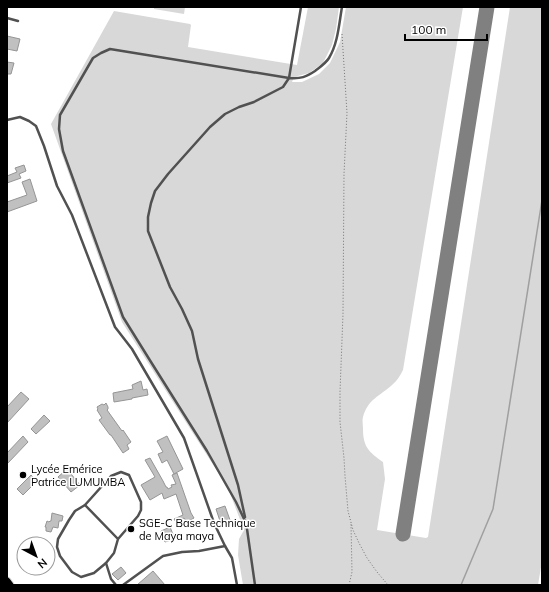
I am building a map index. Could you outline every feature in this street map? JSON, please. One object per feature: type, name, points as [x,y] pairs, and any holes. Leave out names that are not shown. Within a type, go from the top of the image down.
[{"type":"main road","points":[[7,581],[10,585]]},
{"type":"lane","points":[[255,585],[246,523],[238,485],[221,427],[198,359],[192,331],[170,287],[148,231],[148,217],[155,191],[168,174],[210,127],[225,114],[254,102],[283,87],[289,78],[301,7]]},
{"type":"lane","points":[[246,523],[236,502],[207,451],[123,317],[63,151],[59,129],[60,115],[93,58],[110,49],[300,79],[322,66],[329,59],[336,41],[342,7]]},
{"type":"lane","points":[[7,18],[18,21]]},
{"type":"lane","points":[[7,120],[20,118],[29,120],[36,126],[57,186],[72,215],[115,327],[132,349],[184,438],[214,523],[232,558],[237,585]]},
{"type":"lane","points":[[121,472],[129,475],[141,502],[141,510],[138,516],[118,539],[114,553],[106,563],[94,573],[81,577],[72,572],[60,556],[57,548],[58,539],[75,511],[85,505],[111,476],[121,472]]},
{"type":"lane","points":[[85,505],[118,539]]},
{"type":"lane","points":[[123,585],[163,556],[225,546]]},
{"type":"lane","points":[[106,563],[111,579],[116,585]]},
{"type":"path","points":[[342,34],[347,113],[344,174],[343,314],[340,377],[340,422],[348,511],[353,530],[367,558],[388,585]]},
{"type":"path","points":[[349,585],[352,572],[351,521]]},
{"type":"shaded area","points":[[154,7],[185,7],[184,14],[154,9]]},
{"type":"shaded area","points":[[308,7],[339,7],[336,29],[332,45],[323,63],[309,73],[294,77],[292,82],[302,82],[319,74],[330,63],[340,42],[346,7],[463,7],[403,370],[388,389],[371,402],[363,417],[363,435],[366,445],[374,455],[383,462],[385,479],[377,530],[426,538],[428,537],[510,7],[542,7],[542,561],[538,585],[243,585],[238,555],[239,539],[244,530],[228,488],[122,322],[51,124],[114,11],[190,24],[188,47],[297,65]]},
{"type":"building","points":[[7,36],[20,39],[17,51],[7,49]]},
{"type":"building","points":[[7,62],[14,63],[11,74],[7,74]]},
{"type":"building","points":[[24,165],[26,171],[19,174],[21,178],[7,183],[7,176],[17,172],[15,168]]},
{"type":"building","points":[[30,179],[37,201],[7,212],[7,202],[27,195],[22,182]]},
{"type":"building","points":[[141,381],[143,390],[147,389],[148,395],[114,402],[113,393],[133,389],[132,385]]},
{"type":"building","points":[[21,392],[29,399],[7,423],[7,407]]},
{"type":"building","points":[[106,403],[108,407],[107,410],[131,442],[127,445],[129,449],[123,453],[99,420],[102,418],[97,410],[97,407]]},
{"type":"building","points":[[44,415],[50,421],[36,434],[31,429]]},
{"type":"building","points":[[23,436],[28,442],[7,464],[7,453]]},
{"type":"building","points":[[167,436],[183,469],[174,474],[167,460],[162,463],[158,454],[163,452],[157,441]]},
{"type":"building","points":[[150,458],[168,489],[172,487],[171,485],[176,484],[172,475],[177,473],[194,518],[187,522],[184,518],[176,522],[174,519],[183,515],[176,494],[164,499],[162,493],[150,500],[141,485],[155,477],[145,460]]},
{"type":"building","points":[[67,469],[80,485],[71,492],[58,477]]},
{"type":"building","points":[[31,475],[37,481],[23,495],[17,489]]},
{"type":"building","points":[[225,506],[230,520],[221,524],[216,509]]},
{"type":"building","points":[[52,513],[63,516],[62,521],[59,521],[58,528],[53,527],[51,532],[46,531],[45,527],[47,521],[51,521]]},
{"type":"building","points":[[170,527],[175,539],[165,542],[161,531]]},
{"type":"building","points":[[121,567],[126,573],[118,580],[112,574]]},
{"type":"building","points":[[153,571],[165,585],[137,585]]},
{"type":"waterway","points":[[461,585],[493,509],[542,200]]},
{"type":"taxiway","points":[[403,534],[487,7]]},
{"type":"place","name":"Lycée Emérice Patrice LUMUMBA","points":[[23,475]]},
{"type":"place","name":"SGE-C Base Technique de Maya maya","points":[[131,529]]}]
